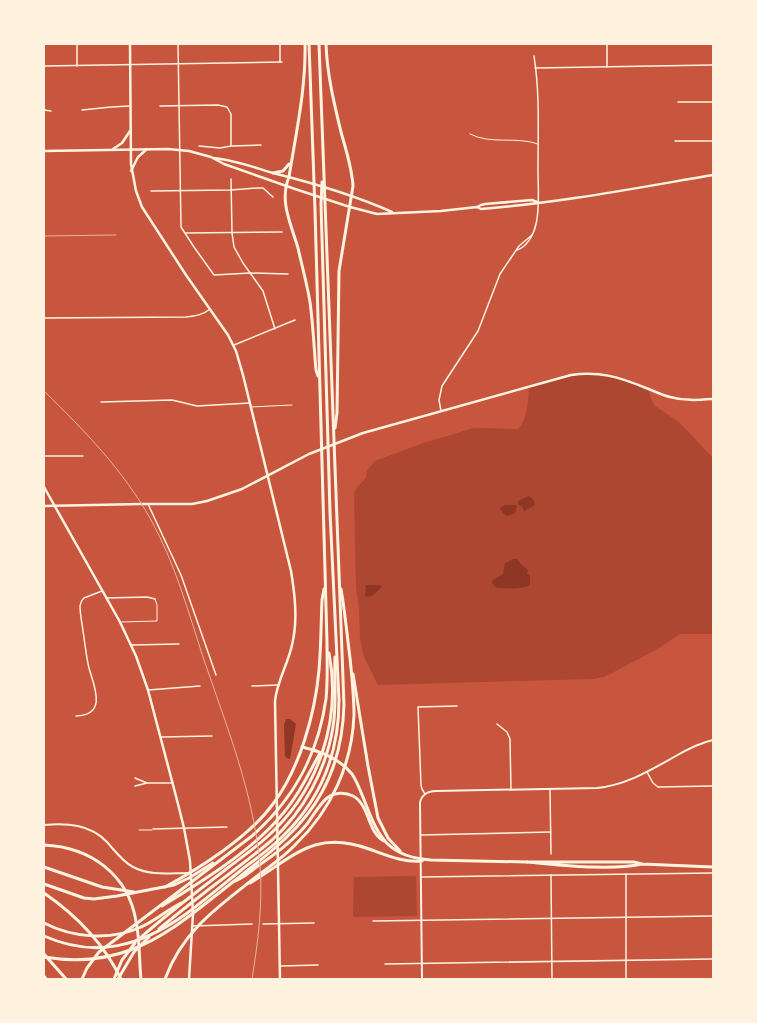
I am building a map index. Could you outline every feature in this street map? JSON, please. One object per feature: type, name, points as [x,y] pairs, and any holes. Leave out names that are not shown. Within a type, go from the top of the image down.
[{"type":"highway","points":[[305,44],[306,66],[289,177],[285,185],[285,196],[287,212],[300,257],[310,302],[316,370],[319,381]]},
{"type":"highway","points":[[82,979],[87,968],[95,957],[111,943],[252,836],[280,809],[299,780],[312,753],[319,731],[326,698],[327,644],[314,169],[309,44]]},
{"type":"highway","points":[[319,44],[323,172],[335,425]]},
{"type":"highway","points":[[44,957],[70,960],[90,959],[115,955],[150,942],[171,929],[282,843],[309,813],[322,793],[332,770],[341,739],[344,705],[334,435],[337,413],[339,271],[353,186],[352,174],[327,66],[326,44]]},
{"type":"highway","points":[[273,173],[284,171],[291,161]]},
{"type":"highway","points":[[44,936],[64,944],[74,946],[94,948],[109,947],[130,944],[146,938],[177,920],[279,840],[302,815],[317,791],[331,760],[338,728],[339,700],[329,464],[321,214],[323,172]]},
{"type":"highway","points":[[340,579],[368,766],[378,818],[388,838],[408,857]]},
{"type":"highway","points":[[165,887],[202,865],[255,825],[283,789],[302,747],[315,695],[320,658],[322,600],[325,584]]},
{"type":"highway","points":[[165,979],[181,948],[190,935],[208,915],[295,846],[326,809],[337,789],[343,772],[352,734],[354,701],[348,637]]},
{"type":"highway","points":[[114,979],[122,960],[134,944],[184,902],[268,837],[298,803],[320,759],[330,720],[332,699],[331,667],[327,644]]},
{"type":"highway","points":[[120,979],[134,952],[148,938],[264,847],[298,810],[316,781],[328,749],[333,727],[336,695],[336,645]]},
{"type":"highway","points":[[302,747],[320,753],[339,762],[352,774],[378,832],[387,843],[395,850],[408,857],[431,860]]},
{"type":"highway","points":[[144,917],[225,864],[267,831],[291,803],[320,753]]},
{"type":"highway","points":[[231,883],[238,880],[286,846],[307,824],[328,798],[341,793],[357,798],[375,832],[380,839],[387,843]]},
{"type":"highway","points":[[238,890],[304,849],[324,842],[333,841],[350,843],[405,860],[417,861],[634,862],[642,864],[713,867]]},
{"type":"highway","points":[[44,845],[65,847],[92,857],[104,866],[119,882],[129,897],[134,912],[137,928],[141,979]]},
{"type":"highway","points":[[44,884],[84,898],[106,898],[174,885],[189,878],[225,856]]},
{"type":"highway","points":[[44,867],[102,887],[136,892]]},
{"type":"highway","points":[[44,893],[85,927],[98,942],[114,965],[120,979]]},
{"type":"highway","points":[[44,923],[55,928],[89,936],[118,934],[140,928],[184,902]]},
{"type":"highway","points":[[44,954],[66,979]]},
{"type":"main road","points":[[130,44],[130,149],[131,171],[136,191],[142,207],[233,345],[251,405],[290,564],[293,585],[295,633],[278,685],[275,701],[280,979]]},
{"type":"main road","points":[[112,150],[122,143],[130,131]]},
{"type":"main road","points":[[131,171],[138,157],[147,149]]},
{"type":"main road","points":[[44,151],[180,149],[211,158],[224,164],[350,207],[377,214],[532,205],[615,193],[713,175]]},
{"type":"main road","points":[[211,158],[225,159],[289,177],[352,197],[392,212]]},
{"type":"main road","points":[[44,506],[192,504],[207,501],[226,496],[309,454],[369,431],[571,375],[596,373],[613,376],[671,397],[689,400],[713,399]]},
{"type":"main road","points":[[44,487],[120,622],[131,645],[148,690],[184,828],[191,873],[193,926],[188,979]]},
{"type":"street","points":[[77,44],[77,66]]},
{"type":"street","points":[[178,44],[181,226],[214,275],[288,274]]},
{"type":"street","points":[[44,66],[281,62],[280,44]]},
{"type":"street","points":[[607,44],[607,67]]},
{"type":"street","points":[[440,411],[439,400],[442,386],[475,336],[500,274],[510,256],[521,243],[532,235],[536,223],[538,203],[538,144],[534,56]]},
{"type":"street","points":[[535,68],[713,65]]},
{"type":"street","points":[[678,102],[713,102]]},
{"type":"street","points":[[82,110],[130,106]]},
{"type":"street","points":[[160,106],[227,107],[231,114],[231,146]]},
{"type":"street","points":[[44,110],[51,111]]},
{"type":"street","points":[[675,141],[713,141]]},
{"type":"street","points":[[199,146],[220,148],[261,145]]},
{"type":"street","points":[[231,179],[232,233],[234,247],[237,254],[265,295],[275,328]]},
{"type":"street","points":[[151,191],[263,188],[273,197]]},
{"type":"street","points":[[185,233],[282,232]]},
{"type":"street","points":[[44,318],[186,317],[206,313],[210,309]]},
{"type":"street","points":[[233,345],[295,320]]},
{"type":"street","points":[[101,402],[172,400],[197,406],[251,405]]},
{"type":"street","points":[[44,456],[83,456]]},
{"type":"street","points":[[148,504],[181,575],[216,675]]},
{"type":"street","points":[[76,716],[85,715],[91,712],[95,706],[96,699],[96,689],[88,661],[81,602],[84,598],[102,591]]},
{"type":"street","points":[[106,598],[147,597],[155,599]]},
{"type":"street","points":[[131,645],[179,644]]},
{"type":"street","points":[[252,686],[278,685]]},
{"type":"street","points":[[148,690],[200,686]]},
{"type":"street","points":[[425,794],[421,785],[418,706],[458,706]]},
{"type":"street","points":[[497,724],[507,732],[510,739],[511,790]]},
{"type":"street","points":[[161,737],[212,736]]},
{"type":"street","points":[[422,979],[420,802],[425,794],[436,791],[608,787],[628,781],[690,748],[713,740]]},
{"type":"street","points":[[647,772],[653,783],[658,787],[713,786]]},
{"type":"street","points":[[134,778],[147,783]]},
{"type":"street","points":[[135,786],[147,783],[173,783]]},
{"type":"street","points":[[550,789],[551,854]]},
{"type":"street","points":[[44,825],[69,824],[89,829],[103,839],[125,862],[141,870],[154,874],[191,873]]},
{"type":"street","points":[[153,830],[227,827]]},
{"type":"street","points":[[421,835],[551,832]]},
{"type":"street","points":[[421,877],[713,873]]},
{"type":"street","points":[[626,874],[626,979]]},
{"type":"street","points":[[551,875],[552,979]]},
{"type":"street","points":[[373,921],[713,916]]},
{"type":"street","points":[[263,924],[314,923]]},
{"type":"street","points":[[193,926],[252,924]]},
{"type":"street","points":[[385,964],[713,959]]},
{"type":"street","points":[[280,966],[318,965]]},
{"type":"lane","points":[[470,134],[484,139],[526,140],[538,144]]},
{"type":"lane","points":[[251,405],[292,405]]},
{"type":"lane","points":[[120,622],[157,621],[157,605],[155,599]]},
{"type":"lane","points":[[139,830],[153,830]]},
{"type":"shaded area","points":[[603,374],[647,388],[655,406],[679,422],[713,458],[713,634],[680,634],[659,648],[616,671],[604,677],[593,679],[378,685],[364,657],[360,639],[359,609],[356,587],[354,493],[357,487],[366,478],[367,471],[375,461],[426,442],[473,428],[518,429],[524,421],[528,403],[529,386],[571,375]]},
{"type":"shaded area","points":[[529,496],[533,499],[535,505],[524,511],[522,506],[518,505],[518,501]]},
{"type":"shaded area","points":[[505,505],[516,505],[517,507],[515,513],[507,516],[502,512],[500,508]]},
{"type":"shaded area","points":[[513,559],[517,559],[528,570],[527,574],[530,575],[530,585],[519,588],[495,587],[492,583],[493,580],[503,574],[505,563]]},
{"type":"shaded area","points":[[366,585],[380,585],[382,587],[372,596],[367,597],[365,595]]},
{"type":"shaded area","points":[[286,719],[290,719],[296,724],[290,759],[285,756],[284,725]]},
{"type":"shaded area","points":[[416,876],[417,916],[353,917],[354,877]]},
{"type":"railway","points":[[44,236],[116,235]]},
{"type":"railway","points":[[44,391],[88,436],[129,485],[160,536],[174,570],[230,734],[252,812],[257,839],[261,880],[258,937],[252,979]]}]
